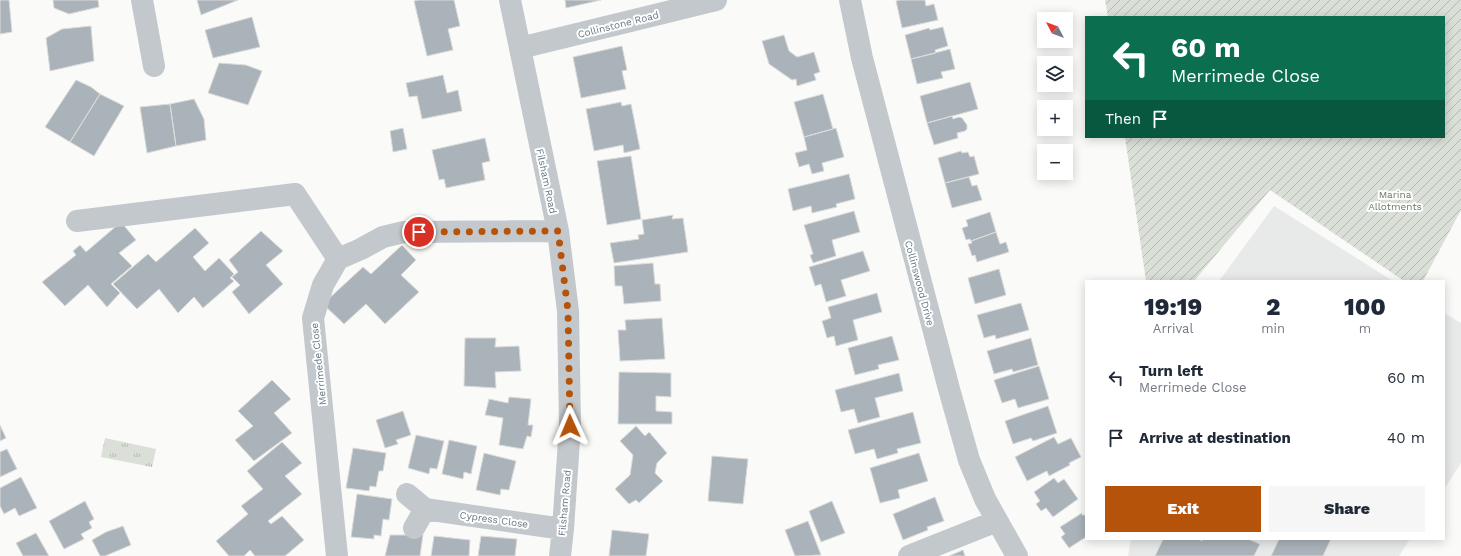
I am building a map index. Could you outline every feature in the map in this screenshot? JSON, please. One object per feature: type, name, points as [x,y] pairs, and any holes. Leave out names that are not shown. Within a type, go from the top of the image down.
[{"type":"street","points":[[142,0],[156,39],[154,66]]},
{"type":"street","name":"Filsham Road","points":[[510,0],[558,231],[568,311],[570,426],[560,556]]},
{"type":"street","name":"Collinstone Road","points":[[520,48],[716,0]]},
{"type":"street","name":"Collinswood Drive","points":[[850,0],[864,66],[949,389],[970,460],[985,499],[1017,556]]},
{"type":"street","points":[[78,221],[295,194],[338,259],[361,250],[384,237],[404,232],[558,231]]},
{"type":"street","name":"Merrimede Close","points":[[337,556],[313,318],[323,286],[338,259]]},
{"type":"street","name":"Cypress Close","points":[[407,494],[419,518],[563,529]]},
{"type":"street","points":[[909,556],[997,521]]},
{"type":"shaded area","points":[[1274,206],[1391,280],[1220,280]]},
{"type":"shaded area","points":[[1445,314],[1461,323],[1461,463],[1445,487]]},
{"type":"shaded area","points":[[1131,540],[1409,540],[1399,556],[1128,556]]},
{"type":"green space","name":"Marina Allotments","points":[[1105,0],[1461,0],[1461,210],[1424,280],[1403,280],[1270,190],[1195,280],[1146,280],[1125,138],[1445,138],[1445,16],[1108,16]]},
{"type":"green space","points":[[105,438],[156,449],[152,467],[101,457]]},
{"type":"building","points":[[0,0],[9,0],[12,32],[0,34]]},
{"type":"building","points":[[53,0],[98,0],[99,7],[69,14],[54,8]]},
{"type":"building","points":[[197,0],[238,0],[201,15]]},
{"type":"building","points":[[454,0],[460,26],[448,29],[453,50],[427,56],[414,1]]},
{"type":"building","points":[[565,0],[601,0],[566,8]]},
{"type":"building","points":[[925,0],[926,6],[934,4],[938,20],[902,28],[896,1]]},
{"type":"building","points":[[252,17],[260,47],[213,58],[205,30]]},
{"type":"building","points":[[91,26],[94,61],[50,71],[46,38],[62,29]]},
{"type":"building","points":[[943,27],[948,46],[935,50],[936,53],[911,59],[905,35],[929,28],[930,30]]},
{"type":"building","points":[[784,35],[789,51],[797,57],[814,52],[820,72],[814,74],[816,80],[797,86],[796,79],[792,80],[769,64],[762,41]]},
{"type":"building","points":[[622,46],[627,70],[622,71],[626,89],[581,98],[573,57]]},
{"type":"building","points":[[950,49],[955,69],[941,72],[943,78],[917,84],[911,59]]},
{"type":"building","points":[[219,63],[246,65],[262,71],[248,105],[208,93]]},
{"type":"building","points":[[443,75],[447,93],[458,90],[462,111],[422,119],[417,96],[409,97],[406,83]]},
{"type":"building","points":[[76,80],[91,87],[100,94],[70,142],[45,127]]},
{"type":"building","points":[[970,82],[978,109],[927,123],[920,96]]},
{"type":"building","points":[[100,94],[124,106],[94,156],[70,142]]},
{"type":"building","points":[[823,94],[833,129],[804,137],[794,102]]},
{"type":"building","points":[[194,99],[204,119],[206,140],[176,146],[170,104]]},
{"type":"building","points":[[621,102],[622,106],[631,104],[640,149],[624,153],[623,145],[594,151],[586,109]]},
{"type":"building","points":[[170,104],[176,146],[147,153],[140,107]]},
{"type":"building","points":[[952,116],[953,119],[959,117],[962,118],[967,125],[967,129],[957,133],[958,138],[934,145],[927,123]]},
{"type":"building","points":[[403,128],[407,149],[393,152],[390,131]]},
{"type":"building","points":[[836,128],[844,157],[822,163],[824,171],[812,174],[809,164],[799,167],[795,153],[807,150],[804,137]]},
{"type":"building","points":[[485,138],[490,161],[482,163],[485,180],[446,188],[444,179],[439,180],[432,150]]},
{"type":"building","points":[[961,151],[962,153],[968,152],[970,157],[974,156],[979,174],[945,183],[938,158]]},
{"type":"building","points":[[631,156],[641,219],[607,225],[597,161]]},
{"type":"building","points":[[849,174],[855,199],[836,204],[837,207],[812,213],[811,206],[793,211],[788,189]]},
{"type":"building","points":[[969,177],[972,186],[977,185],[982,200],[952,208],[945,183]]},
{"type":"building","points":[[854,211],[860,232],[832,240],[836,256],[813,263],[810,255],[813,254],[804,225]]},
{"type":"building","points":[[990,212],[996,232],[971,241],[970,239],[966,240],[962,228],[968,226],[966,220]]},
{"type":"building","points":[[673,215],[672,219],[683,218],[688,252],[614,263],[610,243],[639,239],[638,235],[644,234],[642,220]]},
{"type":"building","points":[[121,222],[136,240],[119,253],[132,266],[111,284],[120,293],[107,307],[88,285],[65,306],[42,282],[76,255],[73,251],[80,245],[86,252]]},
{"type":"building","points":[[195,228],[209,243],[193,257],[205,271],[219,258],[234,274],[230,278],[234,281],[203,308],[194,297],[178,313],[159,289],[137,309],[113,284],[148,254],[156,262]]},
{"type":"building","points":[[261,231],[283,251],[266,265],[283,284],[249,314],[232,292],[240,285],[232,277],[238,272],[229,260]]},
{"type":"building","points":[[996,232],[1000,244],[1006,242],[1009,252],[977,262],[975,255],[972,256],[968,244],[972,243],[971,241]]},
{"type":"building","points":[[402,245],[416,260],[401,275],[419,292],[385,324],[366,304],[344,324],[323,304],[363,267],[371,274]]},
{"type":"building","points":[[863,251],[870,271],[841,280],[846,296],[826,302],[821,284],[815,286],[809,267]]},
{"type":"building","points":[[653,263],[655,284],[660,284],[661,301],[624,304],[622,286],[615,286],[614,266]]},
{"type":"building","points":[[999,269],[1006,295],[975,304],[968,278]]},
{"type":"building","points":[[877,293],[882,312],[853,320],[858,340],[836,346],[834,336],[827,338],[822,321],[831,318],[828,307]]},
{"type":"building","points":[[1021,303],[1029,330],[996,339],[995,335],[984,338],[977,315]]},
{"type":"building","points":[[662,318],[665,359],[620,361],[618,330],[626,330],[625,320]]},
{"type":"building","points":[[892,336],[899,360],[878,365],[879,369],[855,375],[848,348]]},
{"type":"building","points":[[465,338],[496,338],[495,347],[519,346],[521,371],[495,372],[496,388],[464,386]]},
{"type":"building","points":[[1031,338],[1038,365],[1013,372],[1012,369],[994,374],[987,351]]},
{"type":"building","points":[[1039,366],[1049,399],[1018,408],[1015,399],[1002,403],[994,380]]},
{"type":"building","points":[[619,372],[671,373],[671,397],[656,396],[656,411],[672,412],[672,424],[618,424]]},
{"type":"building","points":[[899,373],[903,391],[875,398],[880,417],[858,423],[854,409],[841,412],[835,390]]},
{"type":"building","points":[[272,380],[291,399],[274,413],[292,433],[254,461],[235,440],[253,426],[238,411]]},
{"type":"building","points":[[509,397],[531,399],[528,425],[533,425],[531,437],[527,436],[523,449],[499,445],[503,418],[485,415],[489,399],[508,403]]},
{"type":"building","points":[[1048,406],[1057,433],[1033,441],[1031,438],[1013,444],[1005,421]]},
{"type":"building","points":[[403,411],[411,435],[396,440],[398,444],[385,448],[376,420]]},
{"type":"building","points":[[913,412],[921,443],[897,449],[898,453],[877,459],[874,449],[855,454],[848,430]]},
{"type":"building","points":[[0,425],[6,438],[0,441]]},
{"type":"building","points":[[636,426],[645,436],[649,432],[667,453],[657,463],[655,473],[663,481],[639,503],[636,500],[629,504],[615,489],[630,475],[633,455],[620,441]]},
{"type":"building","points":[[416,435],[444,441],[437,469],[430,468],[429,474],[408,468]]},
{"type":"building","points":[[1054,437],[1058,444],[1071,438],[1081,457],[1069,463],[1070,465],[1049,476],[1047,471],[1027,481],[1015,457]]},
{"type":"building","points":[[449,440],[477,446],[471,474],[464,472],[463,479],[442,474]]},
{"type":"building","points":[[282,442],[302,463],[285,476],[302,494],[268,521],[271,524],[282,516],[304,540],[285,556],[255,556],[250,550],[244,556],[229,556],[216,541],[248,514],[241,506],[263,489],[247,471]]},
{"type":"building","points":[[353,448],[386,453],[383,471],[379,471],[376,487],[370,486],[369,491],[346,488]]},
{"type":"building","points":[[7,449],[17,469],[0,477],[0,452]]},
{"type":"building","points":[[484,453],[516,461],[509,490],[501,489],[500,495],[476,490]]},
{"type":"building","points":[[919,453],[928,481],[898,490],[900,498],[880,503],[870,468]]},
{"type":"building","points":[[712,456],[748,459],[743,504],[708,501]]},
{"type":"building","points":[[21,477],[37,508],[19,516],[15,508],[4,514],[0,506],[0,488]]},
{"type":"building","points":[[1054,478],[1058,483],[1064,479],[1078,499],[1053,517],[1046,508],[1041,511],[1036,504],[1040,501],[1034,492]]},
{"type":"building","points":[[357,494],[392,499],[389,520],[383,519],[381,536],[374,535],[374,539],[351,537]]},
{"type":"building","points":[[935,497],[944,521],[927,527],[928,530],[903,540],[893,514]]},
{"type":"building","points":[[85,501],[94,519],[89,522],[92,528],[81,534],[84,539],[64,549],[49,521]]},
{"type":"building","points":[[832,501],[845,533],[821,542],[809,511]]},
{"type":"building","points":[[1082,513],[1082,515],[1085,515],[1085,538],[1069,548],[1061,537],[1065,534],[1060,527]]},
{"type":"building","points":[[808,521],[821,555],[795,556],[785,530]]},
{"type":"building","points":[[123,526],[131,545],[105,556],[100,556],[92,540],[106,532]]},
{"type":"building","points":[[612,530],[649,534],[646,556],[609,556]]},
{"type":"building","points":[[36,533],[49,556],[23,556],[16,543]]},
{"type":"building","points":[[390,535],[423,535],[420,556],[385,556]]},
{"type":"building","points":[[434,536],[470,540],[469,556],[431,556]]},
{"type":"building","points":[[481,536],[517,539],[515,556],[478,556]]},
{"type":"building","points":[[1163,540],[1250,540],[1260,544],[1254,556],[1155,556]]},
{"type":"building","points":[[1279,540],[1331,540],[1323,556],[1271,556]]},
{"type":"building","points":[[963,550],[965,556],[949,556]]},
{"type":"route","points":[[419,232],[558,231],[568,311],[570,426]]}]
